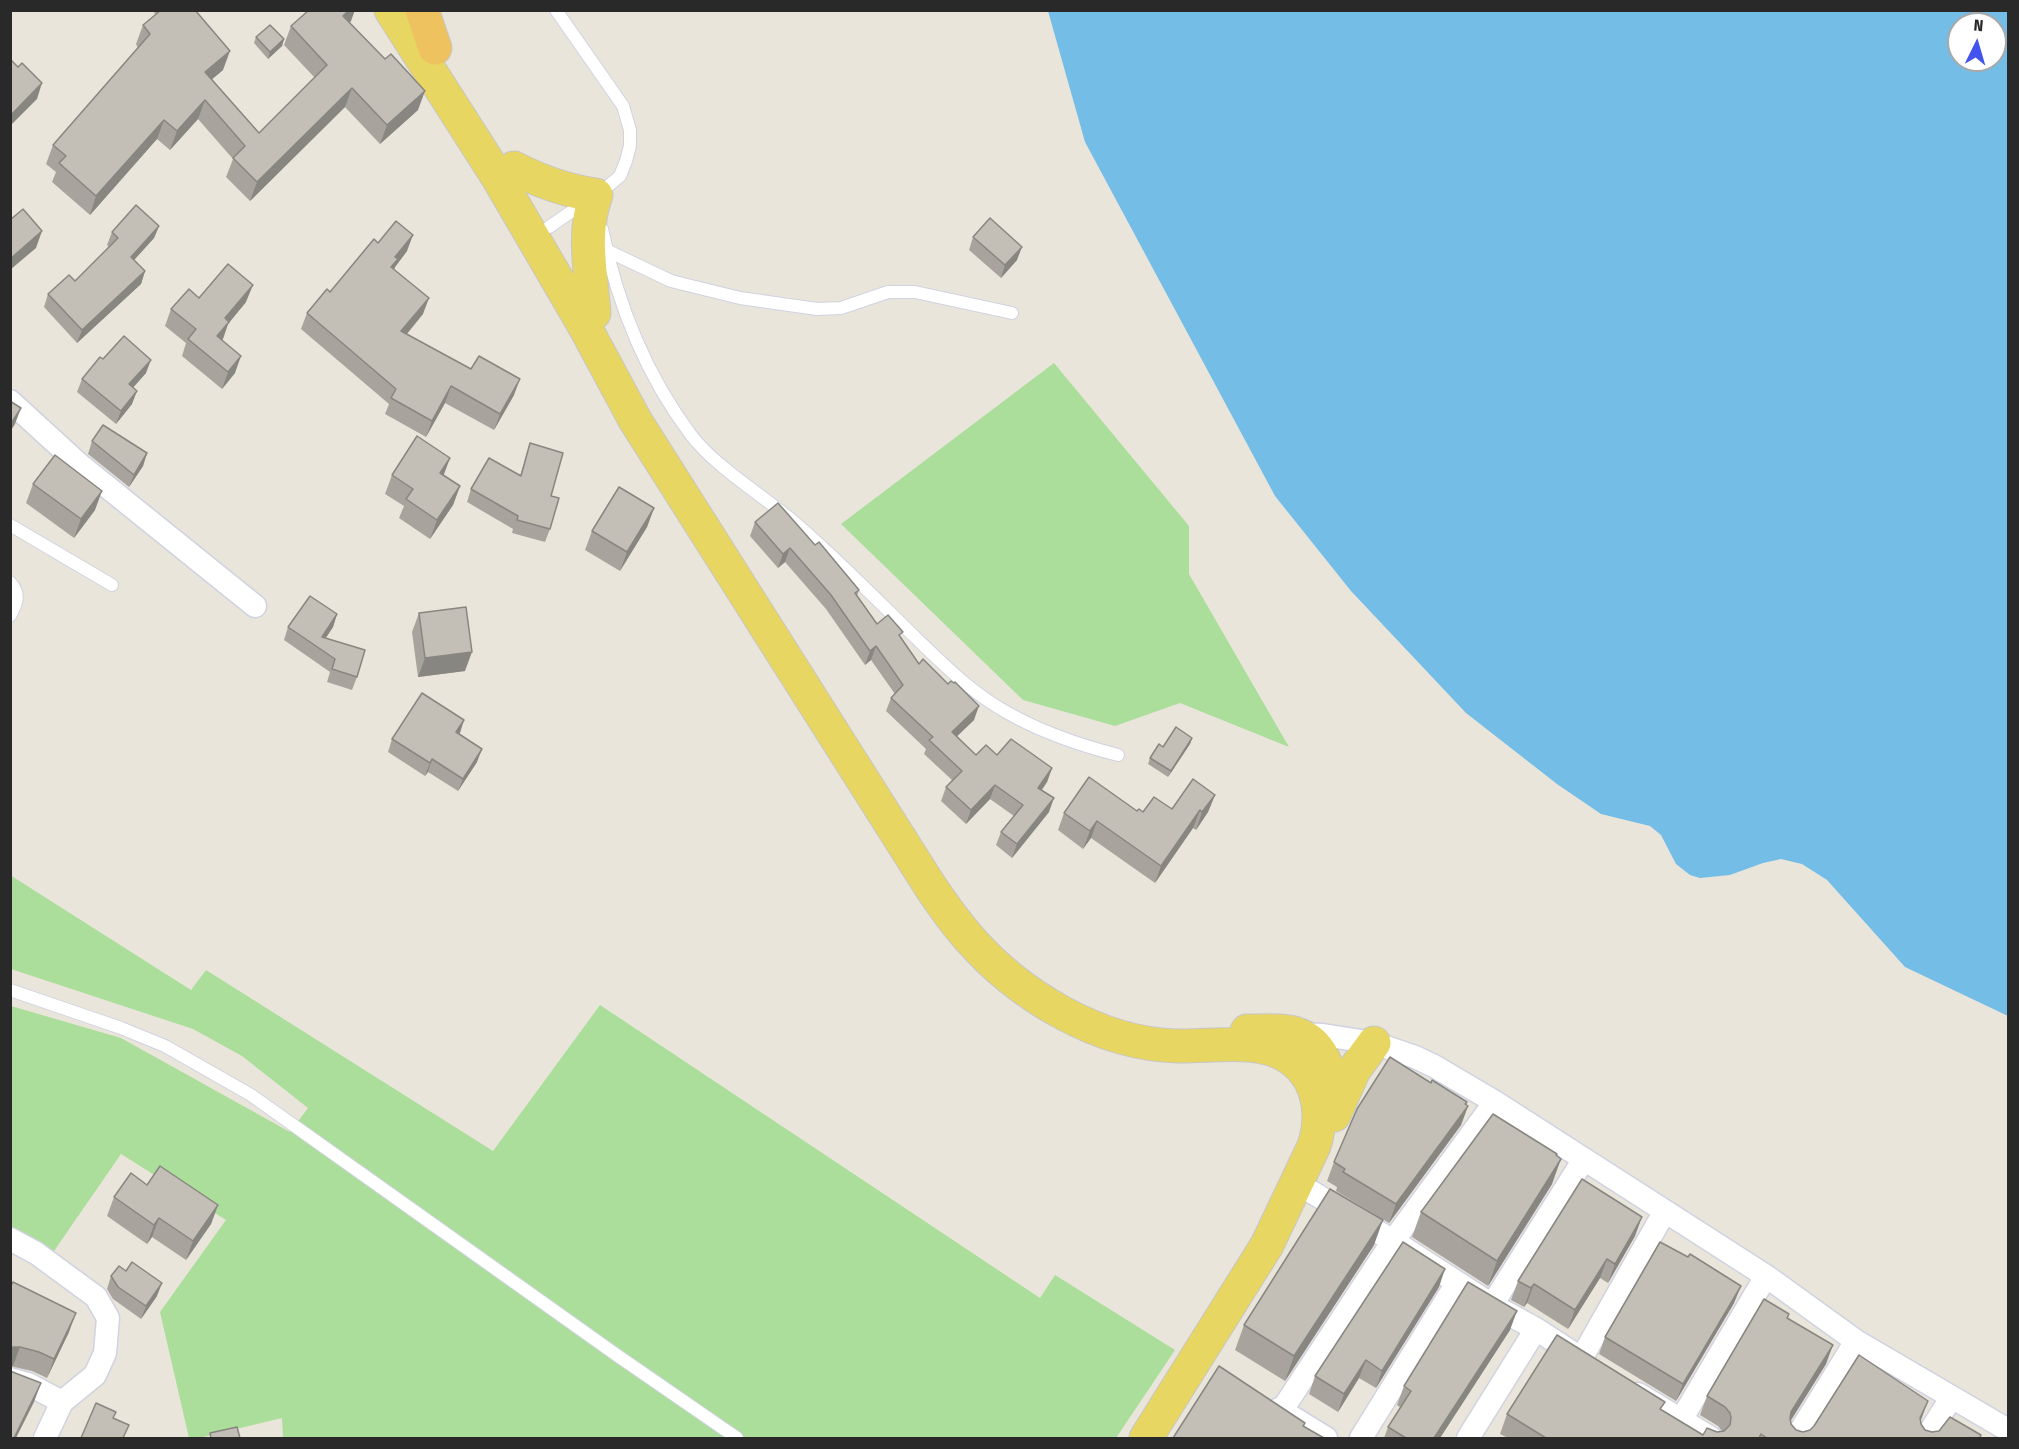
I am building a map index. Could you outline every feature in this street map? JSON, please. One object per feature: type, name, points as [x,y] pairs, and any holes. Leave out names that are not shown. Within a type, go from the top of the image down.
[{"type":"highway","points":[[422,10],[435,48]]},
{"type":"main road","points":[[391,10],[497,176],[585,327],[635,420],[930,886],[948,913],[969,938],[992,962],[1017,983],[1044,1001],[1097,1028],[1126,1038],[1176,1046],[1245,1045],[1282,1038]]},
{"type":"main road","points":[[410,10],[514,168],[549,226],[648,416],[802,654],[956,901],[986,938],[1027,974],[1092,1013],[1112,1021],[1156,1031],[1282,1038],[1316,1046],[1327,1065],[1334,1116]]},
{"type":"main road","points":[[514,168],[558,188],[596,195],[591,206],[588,229],[594,313]]},
{"type":"main road","points":[[1146,1438],[1208,1361],[1267,1245],[1319,1132],[1320,1117],[1314,1088],[1307,1075],[1286,1055],[1282,1038]]},
{"type":"main road","points":[[1267,1245],[1310,1191],[1326,1155],[1334,1116],[1354,1070],[1374,1043]]},
{"type":"street","points":[[10,401],[80,465],[255,606]]},
{"type":"street","points":[[1282,1038],[1323,1035],[1374,1043],[1434,1066],[1495,1102],[1766,1276],[1856,1341],[2008,1430]]},
{"type":"street","points":[[1322,1438],[1273,1404],[1495,1102]]},
{"type":"street","points":[[1492,1305],[1584,1159]]},
{"type":"street","points":[[1310,1191],[1601,1371]]},
{"type":"street","points":[[1581,1359],[1665,1211]]},
{"type":"street","points":[[10,1239],[36,1253],[96,1297],[108,1318],[105,1353],[95,1375],[62,1402],[45,1438]]},
{"type":"street","points":[[1681,1420],[1766,1276]]},
{"type":"street","points":[[1361,1438],[1457,1283]]},
{"type":"street","points":[[1475,1436],[1536,1329]]},
{"type":"street","points":[[1796,1438],[1856,1341]]},
{"type":"street","points":[[10,1379],[28,1383],[62,1402]]},
{"type":"street","points":[[1621,1383],[1711,1438]]},
{"type":"street","points":[[1926,1438],[1951,1398]]},
{"type":"lane","points":[[549,226],[620,176],[630,146],[628,124],[623,106],[556,10]]},
{"type":"lane","points":[[596,195],[606,250],[622,305],[648,365],[693,437],[714,459],[802,528],[957,678],[981,696],[1007,713],[1060,738],[1118,755]]},
{"type":"lane","points":[[606,250],[671,281],[740,298],[772,303],[828,310],[852,305],[874,296],[902,291],[1012,313]]},
{"type":"lane","points":[[10,525],[112,585]]},
{"type":"lane","points":[[10,582],[15,588],[17,601],[10,616]]},
{"type":"lane","points":[[10,990],[121,1028],[165,1046],[251,1095],[618,1356],[738,1438]]},
{"type":"green space","points":[[1054,363],[1189,526],[1189,574],[1289,747],[1180,703],[1115,726],[1023,700],[841,524]]},
{"type":"green space","points":[[10,875],[191,990],[206,970],[493,1151],[600,1005],[1040,1298],[1055,1275],[1175,1350],[1116,1438],[283,1438],[282,1418],[199,1438],[189,1438],[160,1312],[226,1220],[121,1154],[54,1251],[11,1226],[11,1006],[121,1038],[290,1132],[308,1108],[242,1056],[193,1029],[11,969]]},
{"type":"water","points":[[1048,11],[2008,11],[2008,1016],[1905,967],[1827,880],[1802,864],[1781,859],[1730,875],[1700,878],[1690,875],[1676,864],[1661,835],[1650,826],[1601,814],[1557,784],[1466,713],[1351,591],[1275,496],[1085,142]]},
{"type":"building","points":[[161,10],[195,10],[230,51],[205,72],[259,133],[327,65],[291,26],[309,10],[349,10],[343,16],[385,59],[391,54],[425,91],[387,125],[352,88],[257,182],[233,158],[245,146],[205,100],[177,131],[164,120],[96,196],[59,163],[66,156],[53,145],[150,34],[143,25]]},
{"type":"building","points":[[270,25],[284,39],[270,52],[256,37]]},
{"type":"building","points":[[10,59],[18,67],[22,63],[42,83],[10,116]]},
{"type":"building","points":[[136,205],[159,226],[131,257],[145,271],[82,330],[48,294],[69,275],[75,281],[118,238],[112,232]]},
{"type":"building","points":[[23,209],[42,231],[10,259],[10,220]]},
{"type":"building","points":[[990,218],[1022,247],[1005,265],[973,237]]},
{"type":"building","points":[[396,221],[413,235],[395,257],[398,259],[391,267],[429,298],[401,331],[471,369],[479,356],[520,379],[500,414],[451,386],[432,421],[391,398],[396,389],[307,313],[327,289],[330,292],[374,239],[378,243]]},
{"type":"building","points":[[228,264],[253,285],[225,318],[229,322],[217,336],[241,356],[228,372],[188,339],[196,329],[171,309],[189,289],[199,298]]},
{"type":"building","points":[[124,336],[151,360],[129,384],[137,391],[121,411],[82,379],[100,357],[103,359]]},
{"type":"building","points":[[10,401],[21,408],[10,425]]},
{"type":"building","points":[[103,425],[147,453],[134,475],[92,441]]},
{"type":"building","points":[[417,436],[450,458],[440,473],[460,486],[437,520],[406,499],[413,489],[392,475]]},
{"type":"building","points":[[530,443],[563,453],[551,496],[559,498],[550,529],[517,520],[518,516],[471,489],[489,458],[521,476]]},
{"type":"building","points":[[55,455],[102,491],[81,519],[33,484]]},
{"type":"building","points":[[619,487],[654,508],[627,552],[592,531]]},
{"type":"building","points":[[778,503],[815,545],[819,542],[859,590],[855,593],[877,624],[888,615],[903,632],[899,635],[919,664],[923,659],[948,684],[951,681],[955,682],[979,706],[952,732],[976,755],[986,745],[997,755],[1011,739],[1052,768],[1038,788],[1054,798],[1017,844],[1001,832],[1023,805],[995,785],[971,810],[946,787],[962,771],[929,740],[933,737],[891,698],[903,685],[876,646],[870,651],[831,595],[790,548],[783,554],[755,522]]},
{"type":"building","points":[[310,596],[337,614],[322,637],[365,650],[357,677],[332,669],[335,659],[288,627]]},
{"type":"building","points":[[466,607],[472,652],[425,658],[419,613]]},
{"type":"building","points":[[422,693],[464,720],[456,732],[482,749],[463,779],[432,759],[430,763],[392,739]]},
{"type":"building","points":[[1176,727],[1192,738],[1171,771],[1150,758],[1159,744],[1163,747]]},
{"type":"building","points":[[1089,777],[1137,811],[1139,809],[1143,812],[1154,797],[1172,809],[1193,779],[1215,795],[1202,812],[1200,810],[1161,866],[1097,821],[1090,831],[1064,813]]},
{"type":"building","points":[[1390,1057],[1431,1083],[1432,1080],[1467,1102],[1465,1104],[1468,1106],[1396,1204],[1343,1172],[1345,1169],[1334,1162],[1357,1109]]},
{"type":"building","points":[[1493,1114],[1557,1154],[1561,1159],[1497,1261],[1421,1212]]},
{"type":"building","points":[[160,1166],[218,1205],[193,1241],[159,1218],[154,1225],[114,1197],[131,1173],[147,1185]]},
{"type":"building","points":[[1582,1179],[1642,1217],[1615,1264],[1607,1259],[1575,1310],[1534,1284],[1531,1288],[1518,1281]]},
{"type":"building","points":[[1330,1189],[1383,1220],[1294,1356],[1244,1325]]},
{"type":"building","points":[[1403,1242],[1445,1269],[1382,1371],[1366,1360],[1344,1394],[1315,1376]]},
{"type":"building","points":[[1660,1242],[1688,1257],[1690,1254],[1741,1286],[1683,1384],[1605,1337]]},
{"type":"building","points":[[132,1262],[162,1283],[146,1306],[118,1287],[111,1276],[119,1266],[126,1271]]},
{"type":"building","points":[[13,1282],[76,1313],[54,1359],[20,1347],[10,1349],[10,1287]]},
{"type":"building","points":[[1468,1282],[1517,1311],[1434,1438],[1406,1438],[1388,1427],[1411,1391],[1404,1386]]},
{"type":"building","points":[[1764,1299],[1789,1314],[1787,1318],[1833,1345],[1791,1412],[1791,1424],[1796,1430],[1803,1432],[1814,1426],[1859,1355],[1928,1401],[1920,1418],[1925,1430],[1939,1431],[1950,1417],[1981,1435],[1982,1438],[1767,1438],[1761,1434],[1759,1438],[1546,1438],[1507,1414],[1557,1335],[1665,1402],[1660,1409],[1703,1435],[1707,1428],[1717,1432],[1724,1431],[1730,1425],[1730,1413],[1725,1407],[1707,1396]]},
{"type":"building","points":[[1219,1366],[1305,1423],[1303,1426],[1324,1438],[1173,1438]]},
{"type":"building","points":[[10,1371],[41,1383],[14,1438],[10,1438]]},
{"type":"building","points":[[96,1403],[116,1412],[113,1418],[129,1425],[123,1438],[81,1438]]},
{"type":"building","points":[[237,1427],[240,1438],[211,1438],[210,1433]]}]
